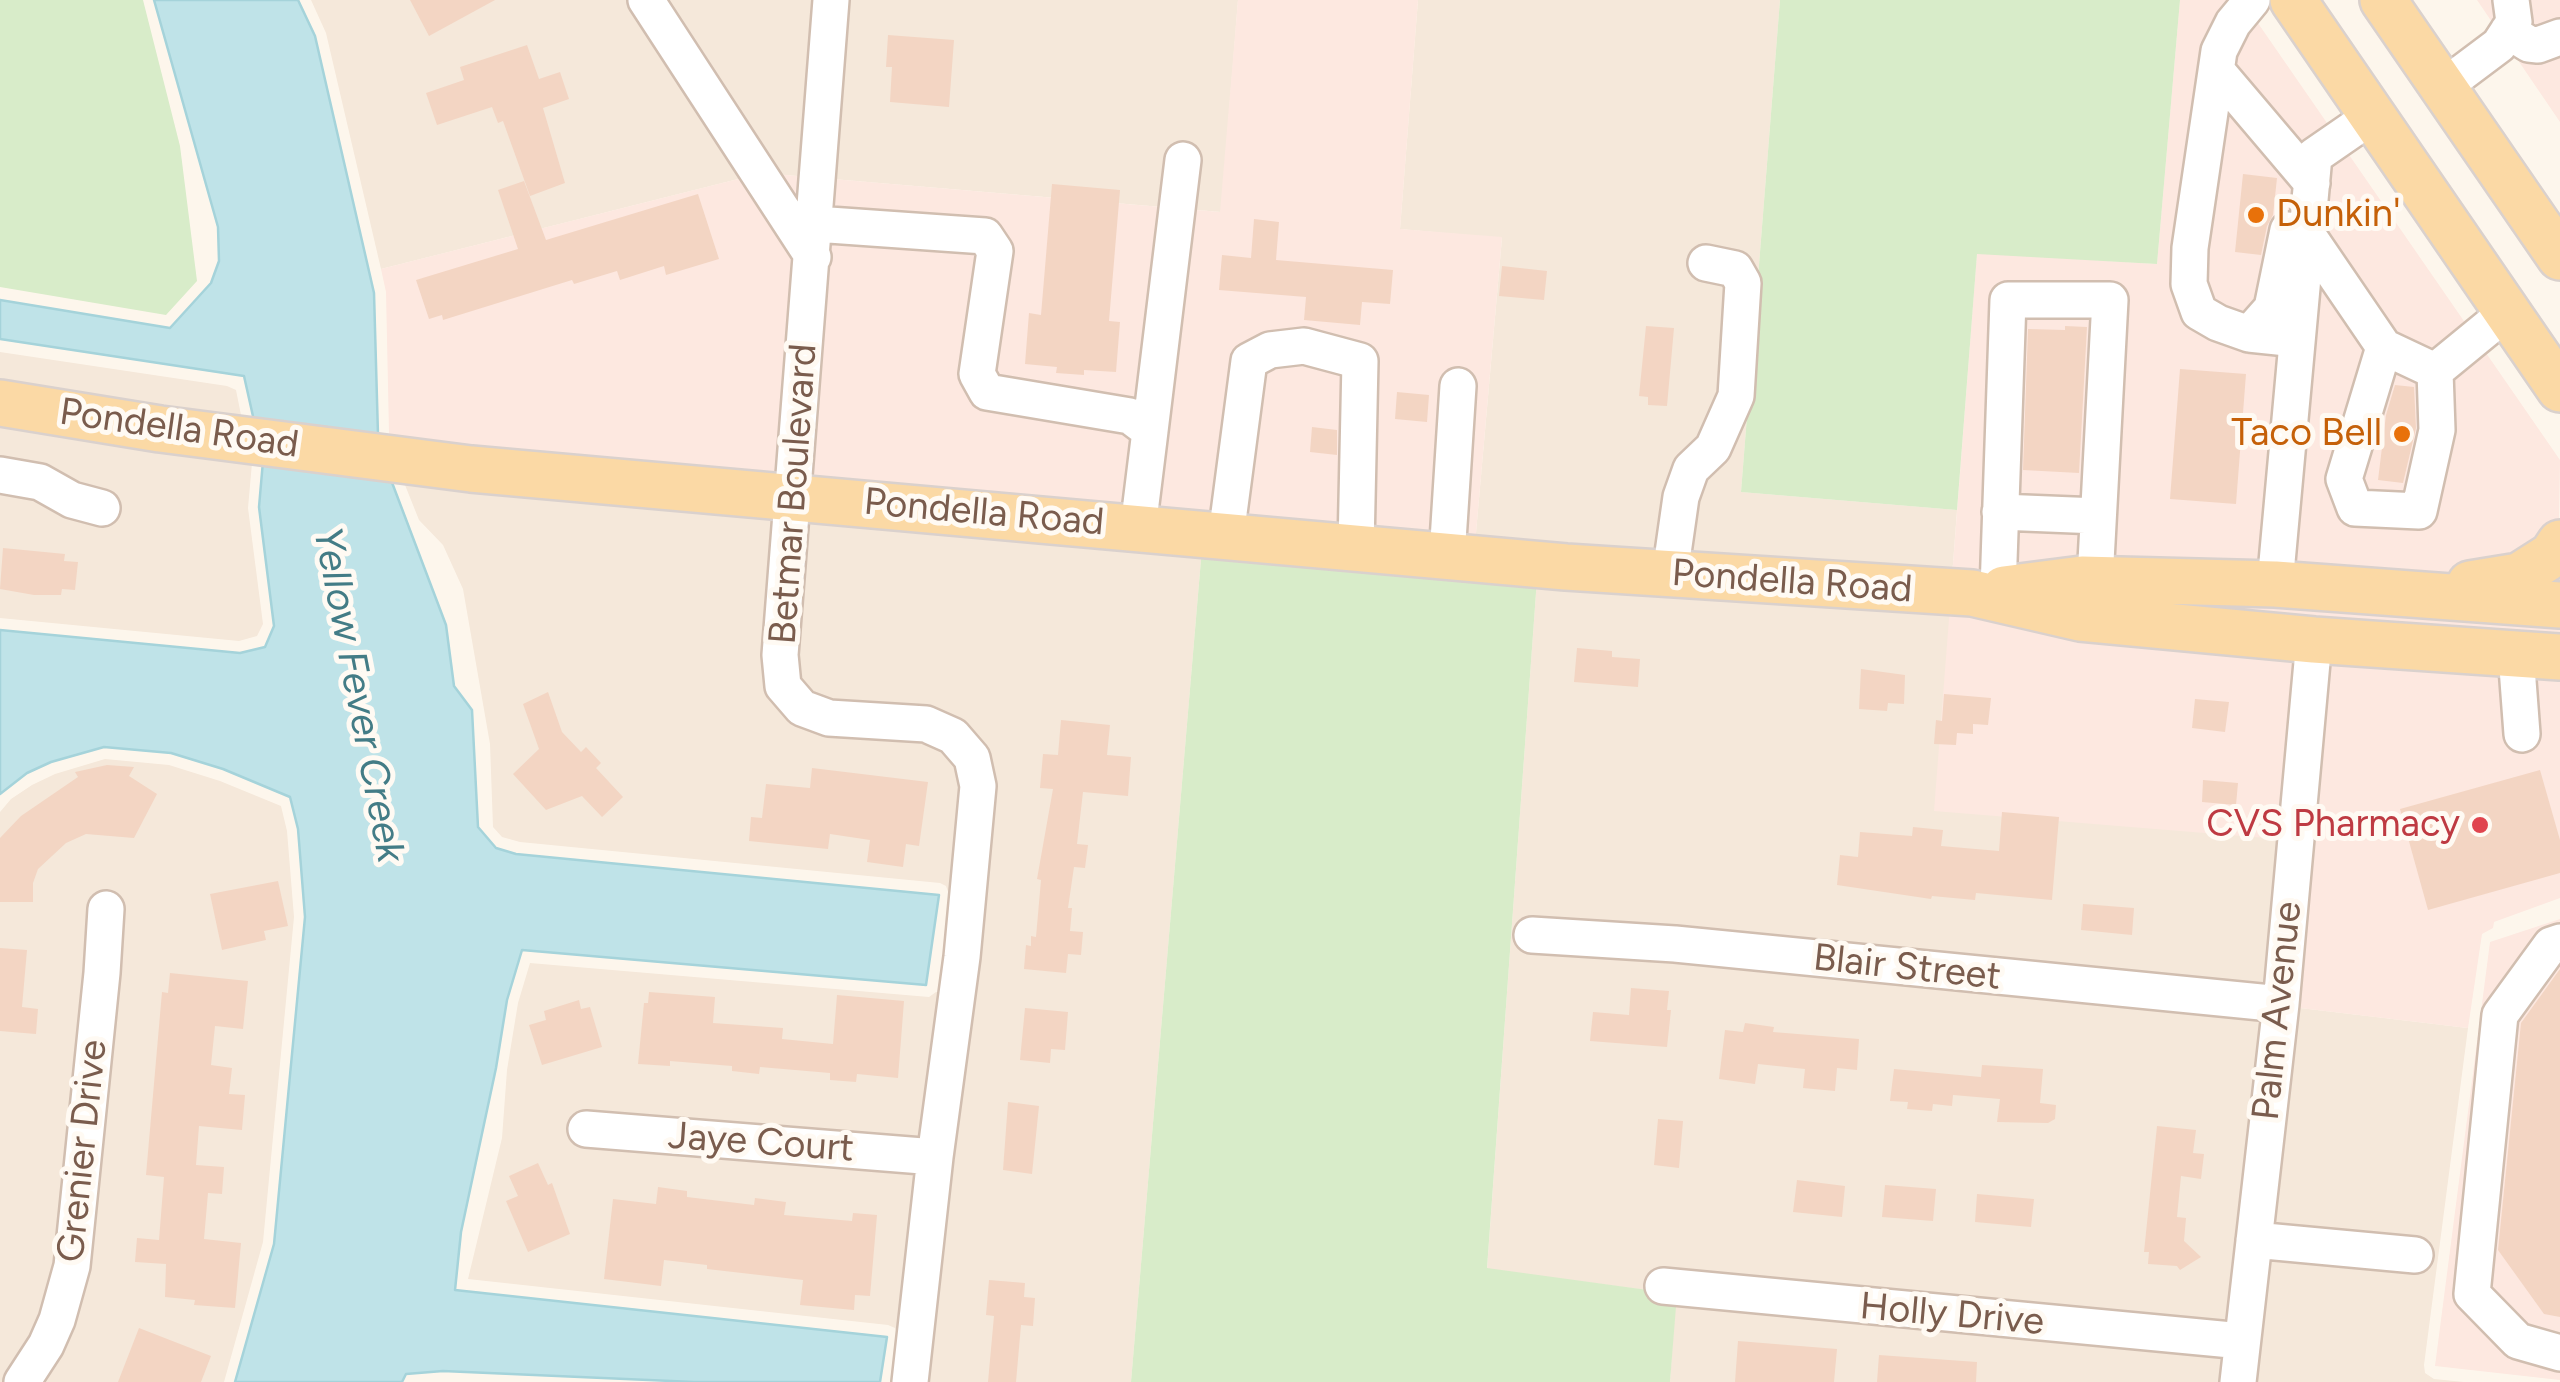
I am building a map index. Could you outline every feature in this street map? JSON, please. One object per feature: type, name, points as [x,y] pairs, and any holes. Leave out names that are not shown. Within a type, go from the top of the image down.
[{"type":"main road","points":[[2293,0],[2560,389]]},
{"type":"main road","points":[[2383,0],[2560,257]]},
{"type":"main road","name":"Pondella Road","points":[[0,403],[160,429],[471,469],[1670,574],[1985,592],[2095,580],[2276,584],[2560,605]]},
{"type":"main road","points":[[2418,594],[2518,576],[2552,555],[2560,543]]},
{"type":"main road","name":"Pondella Road","points":[[1985,592],[2080,618],[2560,657]]},
{"type":"street","points":[[646,0],[814,240],[985,236],[996,251],[977,374],[987,392],[1130,416],[1150,432]]},
{"type":"street","name":"Betmar Boulevard","points":[[831,0],[780,655],[783,686],[802,708],[830,718],[926,724],[952,736],[972,758],[978,786],[962,956],[910,1382]]},
{"type":"street","points":[[2252,0],[2233,23],[2220,51],[2190,248],[2189,284],[2199,312],[2218,323],[2249,334],[2297,339]]},
{"type":"street","points":[[2443,87],[2498,45],[2510,15]]},
{"type":"street","points":[[2510,15],[2529,44],[2560,37]]},
{"type":"street","points":[[2217,71],[2303,173],[2307,234],[2276,584]]},
{"type":"street","points":[[2249,334],[2272,308],[2303,173],[2314,156],[2372,116]]},
{"type":"street","points":[[1138,528],[1183,160]]},
{"type":"street","points":[[2307,234],[2384,347],[2435,371]]},
{"type":"street","points":[[1670,574],[1681,498],[1691,469],[1713,448],[1736,396],[1743,284],[1736,269],[1706,264]]},
{"type":"street","points":[[1985,592],[2000,512],[2008,300],[2110,300],[2095,580]]},
{"type":"street","points":[[2435,371],[2507,312]]},
{"type":"street","points":[[1226,536],[1249,361],[1270,350],[1304,346],[1360,361],[1356,548]]},
{"type":"street","points":[[2384,347],[2344,479],[2355,508],[2419,511],[2437,430],[2435,371]]},
{"type":"street","points":[[1448,556],[1458,386]]},
{"type":"street","points":[[0,474],[40,482],[72,500],[102,508]]},
{"type":"street","points":[[2000,512],[2098,516]]},
{"type":"street","name":"Palm Avenue","points":[[2238,1382],[2281,1004],[2314,640]]},
{"type":"street","points":[[2516,654],[2522,734]]},
{"type":"street","name":"Grenier Drive","points":[[22,1382],[52,1332],[72,1266],[106,908]]},
{"type":"street","name":"Blair Street","points":[[1532,935],[1675,944],[2281,1004]]},
{"type":"street","points":[[2560,942],[2551,945],[2500,1015],[2472,1294],[2518,1341],[2560,1353]]},
{"type":"street","name":"Jaye Court","points":[[586,1129],[935,1158]]},
{"type":"street","points":[[2254,1240],[2415,1255]]},
{"type":"street","name":"Holly Drive","points":[[1663,1286],[2242,1341]]},
{"type":"shaded area","points":[[311,0],[1238,0],[1221,212],[762,173],[381,269],[326,33]]},
{"type":"shaded area","points":[[1238,0],[1418,0],[1400,229],[1502,237],[1475,544],[392,444],[386,292],[381,269],[762,173],[1220,212]]},
{"type":"shaded area","points":[[1418,0],[1780,0],[1741,492],[1957,510],[1952,577],[1475,544],[1502,238],[1400,229]]},
{"type":"shaded area","points":[[2180,0],[2242,0],[2560,460],[2559,520],[2543,544],[2514,562],[2417,579],[1952,577],[1977,253],[2157,264]]},
{"type":"shaded area","points":[[2477,0],[2560,0],[2560,122]]},
{"type":"shaded area","points":[[0,352],[227,386],[236,390],[243,425],[0,388]]},
{"type":"shaded area","points":[[0,418],[252,463],[248,508],[263,624],[257,636],[239,641],[0,618]]},
{"type":"shaded area","points":[[401,475],[1202,548],[1131,1382],[892,1382],[898,1335],[888,1325],[468,1279],[502,1138],[507,1070],[518,1003],[530,963],[929,997],[943,992],[951,900],[946,886],[940,883],[520,842],[502,837],[493,827],[490,744],[463,589],[443,545],[419,520]]},
{"type":"shaded area","points":[[1537,579],[1950,606],[2292,840],[2275,1005],[2468,1028],[2424,1365],[2425,1373],[2434,1379],[2464,1382],[1670,1382],[1676,1294],[1487,1269]]},
{"type":"shaded area","points":[[2082,594],[2560,620],[2560,643],[2315,626]]},
{"type":"shaded area","points":[[1950,606],[2560,672],[2560,898],[2494,922],[2493,928],[2482,934],[2468,1028],[2275,1005],[2291,840],[1934,811]]},
{"type":"shaded area","points":[[105,759],[169,765],[220,781],[281,806],[287,831],[294,917],[263,1242],[224,1382],[0,1382],[0,812],[32,785]]},
{"type":"shaded area","points":[[2560,919],[2560,1380],[2435,1366],[2490,942]]},
{"type":"green space","points":[[0,0],[143,0],[180,146],[197,281],[166,315],[0,287]]},
{"type":"green space","points":[[1780,0],[2180,0],[2157,264],[1977,254],[1957,510],[1741,492]]},
{"type":"green space","points":[[1202,548],[1537,579],[1487,1268],[1677,1294],[1670,1382],[1131,1382]]},
{"type":"water","name":"Yellow Fever Creek","points":[[154,0],[298,0],[315,36],[374,293],[378,435],[388,472],[446,625],[454,686],[472,710],[478,827],[496,848],[516,854],[939,895],[926,985],[522,950],[507,1000],[461,1232],[455,1290],[887,1337],[880,1382],[694,1382],[443,1371],[406,1374],[402,1382],[235,1382],[274,1244],[305,917],[298,829],[290,797],[223,769],[171,753],[104,747],[51,762],[27,773],[0,794],[0,630],[240,653],[265,647],[274,626],[259,507],[263,461],[244,376],[0,339],[0,300],[170,328],[211,283],[219,261],[218,227]]},
{"type":"building","points":[[410,0],[495,0],[429,36]]},
{"type":"building","points":[[888,35],[954,40],[949,107],[890,102],[892,67],[886,67]]},
{"type":"building","points":[[527,45],[539,79],[560,72],[569,99],[543,108],[565,183],[530,196],[503,121],[498,123],[492,107],[437,125],[426,93],[464,80],[460,67]]},
{"type":"building","name":"Dunkin'","points":[[2243,174],[2277,178],[2273,215],[2261,255],[2235,252]]},
{"type":"building","points":[[524,181],[546,240],[698,194],[719,259],[666,275],[664,266],[620,280],[617,271],[574,284],[572,280],[443,320],[442,315],[429,319],[416,280],[518,249],[498,190]]},
{"type":"building","points":[[1052,184],[1120,190],[1109,321],[1120,322],[1116,372],[1056,373],[1057,367],[1025,364],[1029,313],[1041,315]]},
{"type":"building","points":[[1254,219],[1279,222],[1276,260],[1393,270],[1390,304],[1362,302],[1360,325],[1304,320],[1306,297],[1219,290],[1222,255],[1251,258]]},
{"type":"building","points":[[1502,266],[1547,271],[1544,300],[1499,296]]},
{"type":"building","points":[[1646,326],[1674,328],[1667,406],[1648,405],[1648,397],[1639,396]]},
{"type":"building","points":[[2065,326],[2087,327],[2079,473],[2023,470],[2028,329],[2065,330]]},
{"type":"building","points":[[2180,369],[2246,374],[2236,504],[2170,499]]},
{"type":"building","name":"Taco Bell","points":[[2395,385],[2414,387],[2416,428],[2403,483],[2378,480],[2386,415]]},
{"type":"building","points":[[1397,392],[1429,395],[1427,422],[1395,419]]},
{"type":"building","points":[[1312,427],[1337,430],[1337,455],[1310,452]]},
{"type":"building","points":[[3,548],[65,554],[64,561],[78,562],[75,590],[62,589],[61,595],[34,595],[0,589]]},
{"type":"building","points":[[1577,648],[1612,651],[1612,657],[1640,659],[1638,687],[1574,682]]},
{"type":"building","points":[[1861,669],[1905,675],[1904,704],[1888,703],[1887,711],[1859,709]]},
{"type":"building","points":[[548,692],[562,732],[581,752],[586,747],[601,763],[596,768],[623,797],[602,817],[582,796],[546,810],[513,774],[539,749],[523,704]]},
{"type":"building","points":[[1944,694],[1991,698],[1988,725],[1973,724],[1973,734],[1957,733],[1956,745],[1934,744],[1936,720],[1942,721]]},
{"type":"building","points":[[2195,699],[2229,702],[2225,732],[2192,728]]},
{"type":"building","points":[[1061,720],[1110,725],[1107,755],[1131,757],[1128,796],[1083,792],[1077,844],[1088,845],[1085,868],[1074,867],[1068,908],[1072,908],[1070,931],[1083,932],[1081,955],[1068,954],[1066,973],[1024,969],[1026,945],[1031,946],[1031,936],[1036,937],[1041,880],[1037,879],[1053,789],[1040,788],[1043,754],[1058,755]]},
{"type":"building","points":[[107,765],[134,767],[129,776],[157,794],[134,838],[86,834],[66,843],[38,869],[33,902],[0,902],[0,838],[21,816],[78,777],[75,772]]},
{"type":"building","points":[[812,768],[928,782],[919,846],[906,844],[903,867],[867,862],[870,840],[830,834],[828,849],[749,841],[751,817],[762,818],[766,784],[810,788]]},
{"type":"building","name":"CVS Pharmacy","points":[[2540,770],[2560,840],[2560,873],[2428,910],[2400,809]]},
{"type":"building","points":[[2203,780],[2238,783],[2236,805],[2202,802]]},
{"type":"building","points":[[2002,812],[2059,817],[2052,900],[1976,893],[1975,900],[1932,896],[1931,899],[1837,885],[1840,855],[1858,857],[1860,832],[1912,836],[1913,827],[1943,830],[1941,846],[1999,851]]},
{"type":"building","points":[[278,881],[288,926],[264,931],[266,940],[222,950],[210,894]]},
{"type":"building","points":[[2083,904],[2134,908],[2132,935],[2081,930]]},
{"type":"building","points":[[0,948],[27,950],[22,1007],[38,1009],[36,1034],[0,1031]]},
{"type":"building","points":[[2560,969],[2560,1317],[2544,1314],[2498,1250],[2521,1023]]},
{"type":"building","points":[[170,973],[248,981],[243,1029],[215,1026],[211,1065],[232,1068],[229,1094],[245,1095],[242,1130],[199,1126],[196,1165],[224,1167],[222,1194],[208,1193],[204,1239],[241,1243],[235,1308],[194,1305],[195,1300],[165,1297],[166,1264],[135,1262],[137,1238],[159,1240],[164,1177],[146,1175],[162,992],[168,993]]},
{"type":"building","points":[[1631,988],[1669,991],[1667,1047],[1590,1041],[1593,1012],[1629,1015]]},
{"type":"building","points":[[649,992],[715,997],[713,1023],[783,1028],[782,1039],[833,1044],[837,995],[904,1001],[898,1078],[857,1074],[856,1082],[830,1080],[830,1073],[760,1067],[759,1074],[732,1071],[732,1066],[670,1061],[670,1066],[638,1064],[644,1003],[648,1003]]},
{"type":"building","points":[[579,1000],[581,1009],[590,1007],[602,1047],[542,1065],[529,1025],[546,1020],[544,1011]]},
{"type":"building","points":[[1025,1008],[1068,1012],[1065,1050],[1051,1049],[1050,1063],[1020,1060]]},
{"type":"building","points":[[1745,1023],[1774,1027],[1773,1032],[1859,1039],[1857,1070],[1837,1068],[1835,1091],[1803,1088],[1805,1069],[1758,1064],[1755,1084],[1719,1079],[1725,1030],[1743,1032]]},
{"type":"building","points":[[1982,1065],[2043,1069],[2040,1103],[2056,1105],[2055,1119],[2048,1123],[1997,1122],[2000,1099],[1953,1095],[1952,1106],[1933,1104],[1932,1111],[1907,1109],[1908,1102],[1890,1101],[1894,1069],[1981,1077]]},
{"type":"building","points":[[1008,1102],[1039,1106],[1032,1174],[1003,1170]]},
{"type":"building","points":[[1658,1119],[1683,1121],[1679,1168],[1654,1165]]},
{"type":"building","points":[[2157,1126],[2196,1130],[2193,1153],[2204,1154],[2201,1179],[2181,1176],[2177,1217],[2186,1218],[2184,1241],[2201,1257],[2180,1270],[2177,1266],[2148,1264],[2149,1252],[2144,1252]]},
{"type":"building","points":[[538,1163],[548,1185],[552,1183],[570,1234],[528,1252],[506,1201],[518,1196],[509,1176]]},
{"type":"building","points":[[1797,1180],[1845,1186],[1842,1217],[1793,1212]]},
{"type":"building","points":[[1885,1185],[1936,1189],[1933,1221],[1882,1217]]},
{"type":"building","points":[[658,1187],[687,1191],[687,1197],[754,1205],[755,1198],[786,1202],[784,1215],[852,1221],[853,1213],[877,1215],[870,1296],[855,1295],[854,1310],[800,1305],[803,1280],[664,1260],[661,1286],[604,1279],[613,1199],[656,1204]]},
{"type":"building","points":[[1977,1194],[2034,1199],[2031,1227],[1975,1222]]},
{"type":"building","points":[[989,1280],[1025,1283],[1024,1297],[1035,1298],[1033,1326],[1021,1325],[1016,1382],[988,1382],[994,1316],[986,1315]]},
{"type":"building","points":[[139,1328],[211,1356],[201,1382],[118,1382]]},
{"type":"building","points":[[1738,1341],[1837,1349],[1834,1382],[1735,1382]]},
{"type":"building","points":[[1879,1355],[1977,1362],[1976,1382],[1877,1382]]},
{"type":"place","name":"Dunkin'","points":[[2256,215]]},
{"type":"place","name":"Taco Bell","points":[[2402,434]]},
{"type":"place","name":"CVS Pharmacy","points":[[2480,825]]}]
